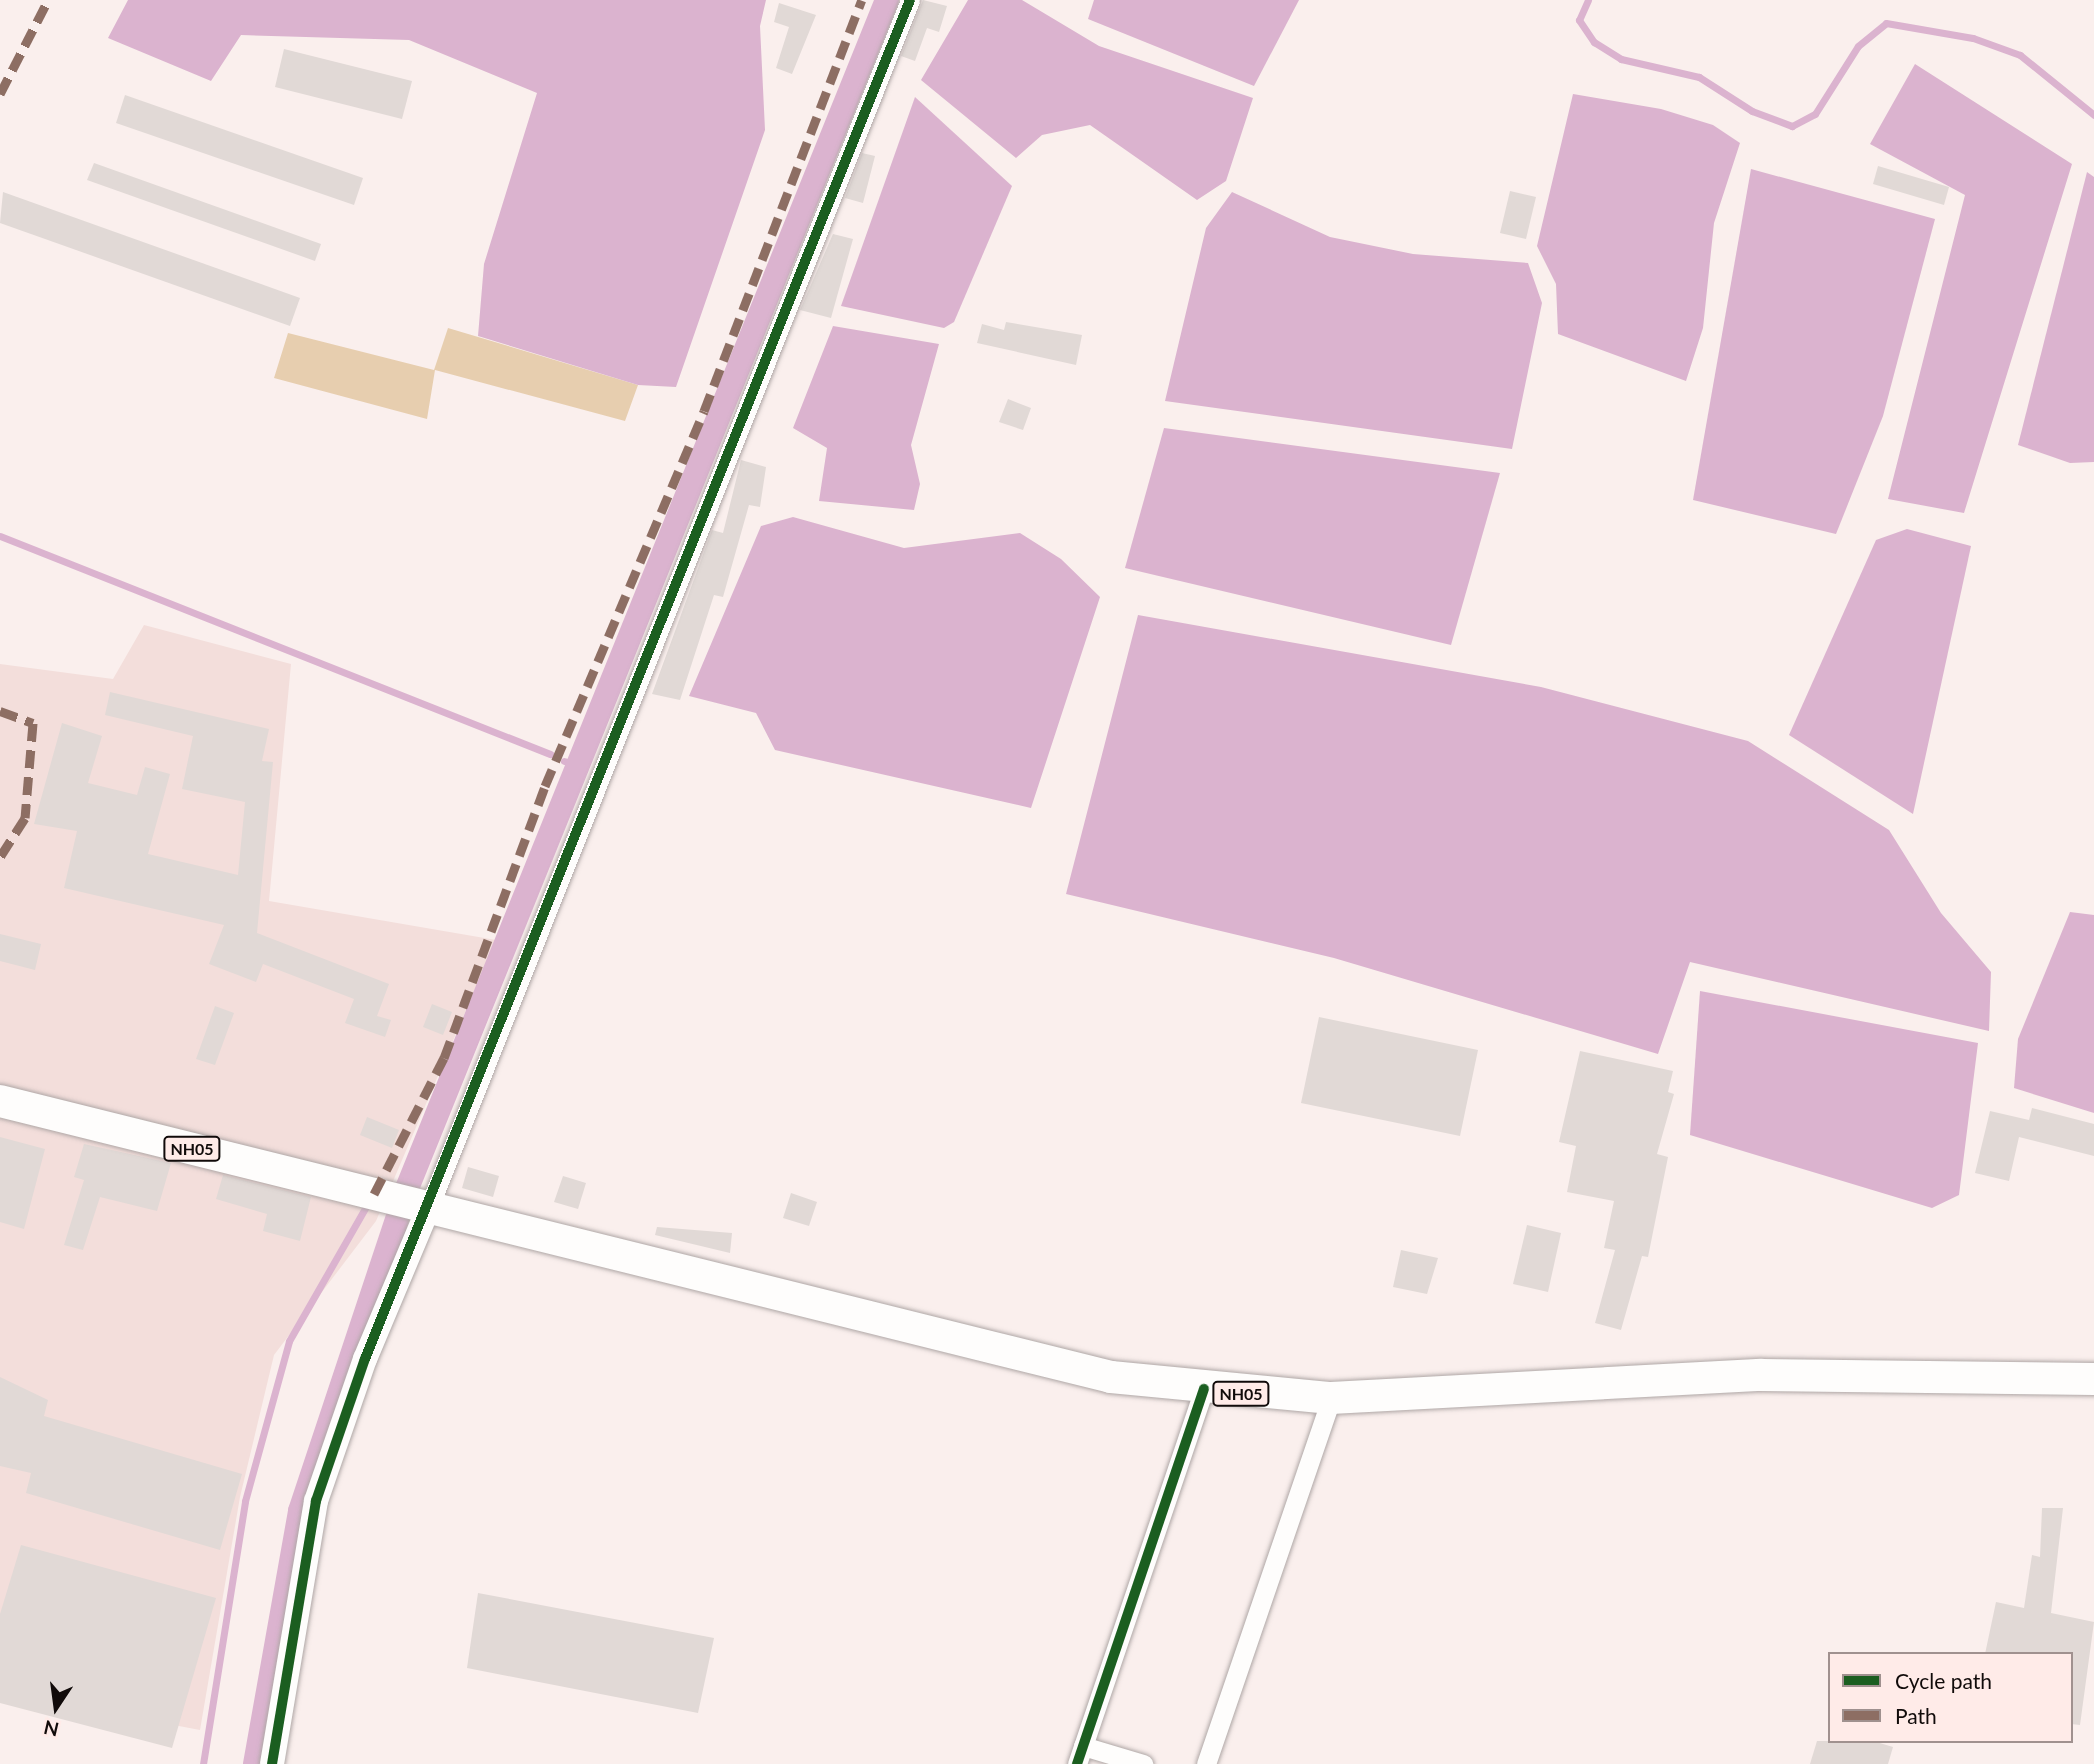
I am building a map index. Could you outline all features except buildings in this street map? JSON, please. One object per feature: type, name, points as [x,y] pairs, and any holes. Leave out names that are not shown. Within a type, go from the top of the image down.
[{"type":"main road","name":"NH05","points":[[0,1101],[1111,1377],[1203,1389],[1331,1398],[1761,1376],[2094,1379]]},
{"type":"street","points":[[272,1764],[316,1500],[365,1360],[408,1202],[910,0]]},
{"type":"street","points":[[1143,1764],[1080,1755],[1203,1389]]},
{"type":"street","points":[[1206,1764],[1331,1398]]},
{"type":"shaded area","points":[[128,0],[766,0],[760,26],[765,130],[676,387],[638,385],[478,336],[484,264],[537,93],[409,40],[241,35],[211,81],[108,38]]},
{"type":"shaded area","points":[[968,0],[1022,0],[1099,46],[1253,98],[1226,181],[1197,200],[1090,125],[1042,135],[1016,158],[921,80]]},
{"type":"shaded area","points":[[1094,0],[1299,0],[1254,86],[1088,19]]},
{"type":"shaded area","points":[[1915,64],[2072,164],[1964,513],[1888,499],[1965,195],[1870,144]]},
{"type":"shaded area","points":[[1573,94],[1661,109],[1713,125],[1740,143],[1714,223],[1703,328],[1686,381],[1558,334],[1556,284],[1537,246]]},
{"type":"shaded area","points":[[915,97],[1012,186],[954,322],[944,328],[841,306]]},
{"type":"shaded area","points":[[1751,169],[1935,219],[1883,416],[1836,534],[1693,500]]},
{"type":"shaded area","points":[[2087,172],[2094,177],[2094,462],[2070,463],[2018,445]]},
{"type":"shaded area","points":[[1232,192],[1330,237],[1413,254],[1528,263],[1542,303],[1512,449],[1165,401],[1206,228]]},
{"type":"shaded area","points":[[833,326],[939,344],[911,445],[920,484],[914,510],[819,501],[827,448],[793,428]]},
{"type":"shaded area","points":[[448,328],[638,385],[625,421],[435,370],[427,419],[274,378],[288,333],[434,370]]},
{"type":"shaded area","points":[[1164,428],[1500,473],[1451,645],[1125,568]]},
{"type":"shaded area","points":[[793,517],[904,548],[1020,533],[1061,559],[1100,597],[1031,808],[775,750],[756,713],[689,696],[761,526]]},
{"type":"shaded area","points":[[1907,529],[1971,546],[1913,814],[1789,735],[1876,540]]},
{"type":"shaded area","points":[[1138,615],[1541,687],[1748,741],[1889,830],[1941,913],[1991,972],[1989,1031],[1690,962],[1658,1054],[1334,958],[1066,894]]},
{"type":"shaded area","points":[[144,625],[291,664],[269,901],[496,940],[376,1221],[274,1355],[240,1497],[200,1730],[0,1692],[0,664],[113,679]]},
{"type":"shaded area","points":[[2070,912],[2094,915],[2094,1113],[2014,1088],[2018,1039]]},
{"type":"shaded area","points":[[1700,991],[1978,1043],[1959,1195],[1932,1208],[1690,1135]]},
{"type":"waterway","points":[[255,1764],[300,1511],[408,1186],[887,0]]},
{"type":"waterway","points":[[1588,0],[1579,20],[1594,42],[1621,59],[1699,77],[1752,111],[1792,126],[1815,114],[1858,46],[1886,23],[1973,38],[2020,55],[2094,115]]},
{"type":"waterway","points":[[0,536],[550,754]]},
{"type":"waterway","points":[[564,761],[581,766]]},
{"type":"waterway","points":[[203,1764],[245,1501],[289,1341],[368,1203]]},
{"type":"marked path","points":[[0,94],[48,0]]},
{"type":"marked path","points":[[374,1194],[444,1058],[545,786],[704,411],[862,0]]},
{"type":"marked path","points":[[0,711],[33,723],[25,818],[0,857]]},
{"type":"cycle path","points":[[272,1764],[316,1501],[365,1359],[910,0]]},
{"type":"cycle path","points":[[1077,1764],[1204,1389]]}]
